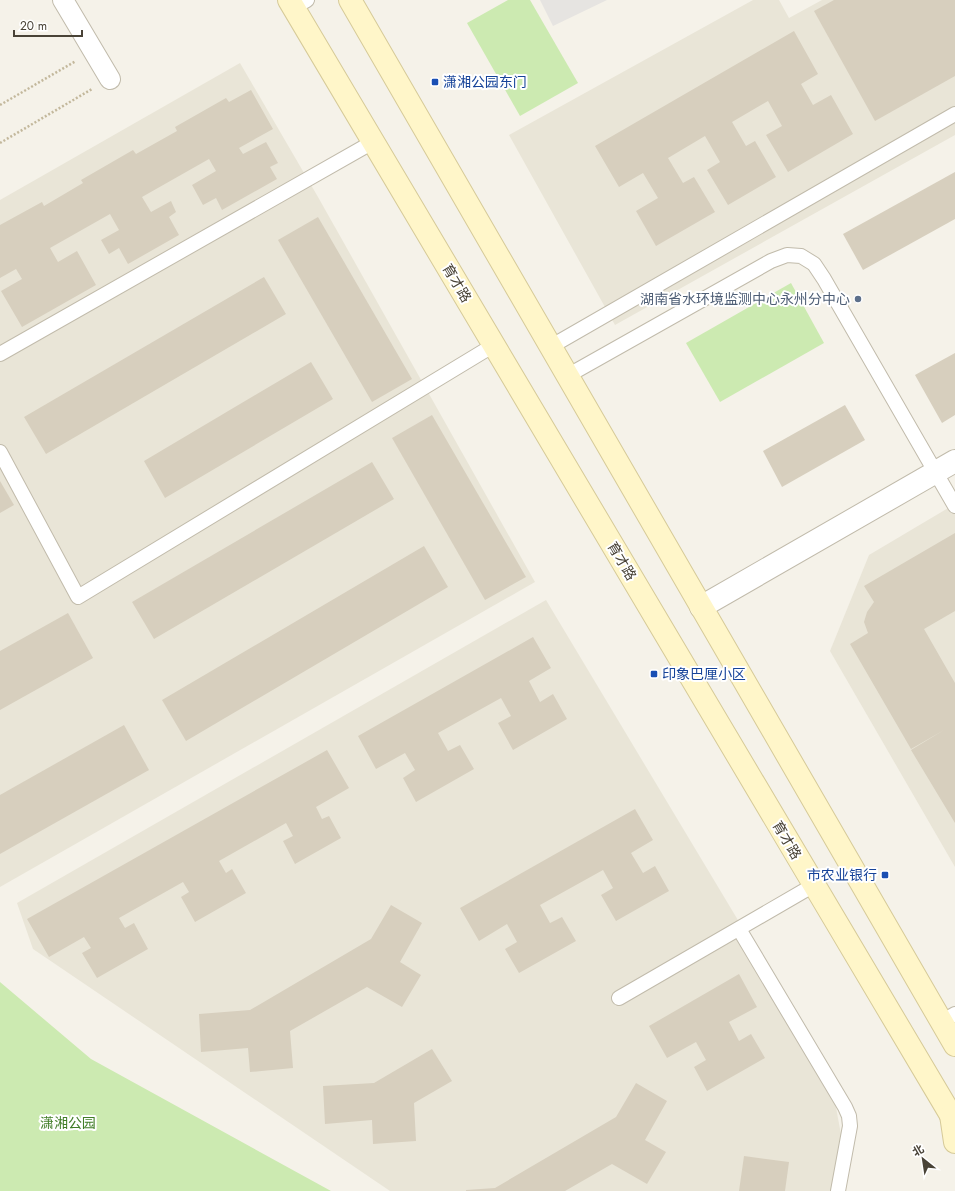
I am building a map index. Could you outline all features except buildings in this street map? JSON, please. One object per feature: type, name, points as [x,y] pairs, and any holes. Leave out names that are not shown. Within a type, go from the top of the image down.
[{"type":"main road","points":[[350,0],[700,607],[948,1018],[955,1045]]},
{"type":"main road","name":"育才路","points":[[296,3],[373,142],[814,885],[950,1106]]},
{"type":"main road","points":[[950,1106],[955,1142]]},
{"type":"street","points":[[63,0],[110,79]]},
{"type":"street","points":[[700,607],[955,461]]},
{"type":"lane","points":[[550,347],[955,114]]},
{"type":"lane","points":[[0,354],[373,142]]},
{"type":"lane","points":[[567,376],[771,261],[787,254],[800,256],[814,264],[824,279],[955,506]]},
{"type":"lane","points":[[0,452],[78,597],[494,345]]},
{"type":"lane","points":[[619,998],[814,885]]},
{"type":"lane","points":[[740,929],[849,1116],[850,1126],[838,1191]]},
{"type":"path","points":[[0,105],[94,50]]},
{"type":"path","points":[[0,143],[110,79]]},
{"type":"shaded area","points":[[540,0],[607,0],[553,26]]},
{"type":"shaded area","points":[[753,0],[779,0],[789,18],[822,0],[955,0],[955,135],[615,325],[509,135]]},
{"type":"shaded area","points":[[240,63],[318,197],[535,582],[0,887],[0,200]]},
{"type":"shaded area","points":[[955,504],[955,867],[830,651],[869,555]]},
{"type":"shaded area","points":[[546,600],[817,1052],[835,1102],[845,1156],[840,1191],[390,1191],[33,949],[17,903]]},
{"type":"green space","points":[[508,0],[530,0],[578,83],[520,116],[467,23]]},
{"type":"green space","points":[[791,283],[824,343],[720,402],[686,343]]},
{"type":"green space","name":"潇湘公园","points":[[0,982],[91,1059],[331,1191],[0,1191]]},
{"type":"place","name":"潇湘公园东门","points":[[435,82]]},
{"type":"place","name":"湖南省水环境监测中心永州分中心","points":[[858,299]]},
{"type":"place","name":"印象巴厘小区","points":[[654,674]]},
{"type":"place","name":"市农业银行","points":[[885,875]]}]
